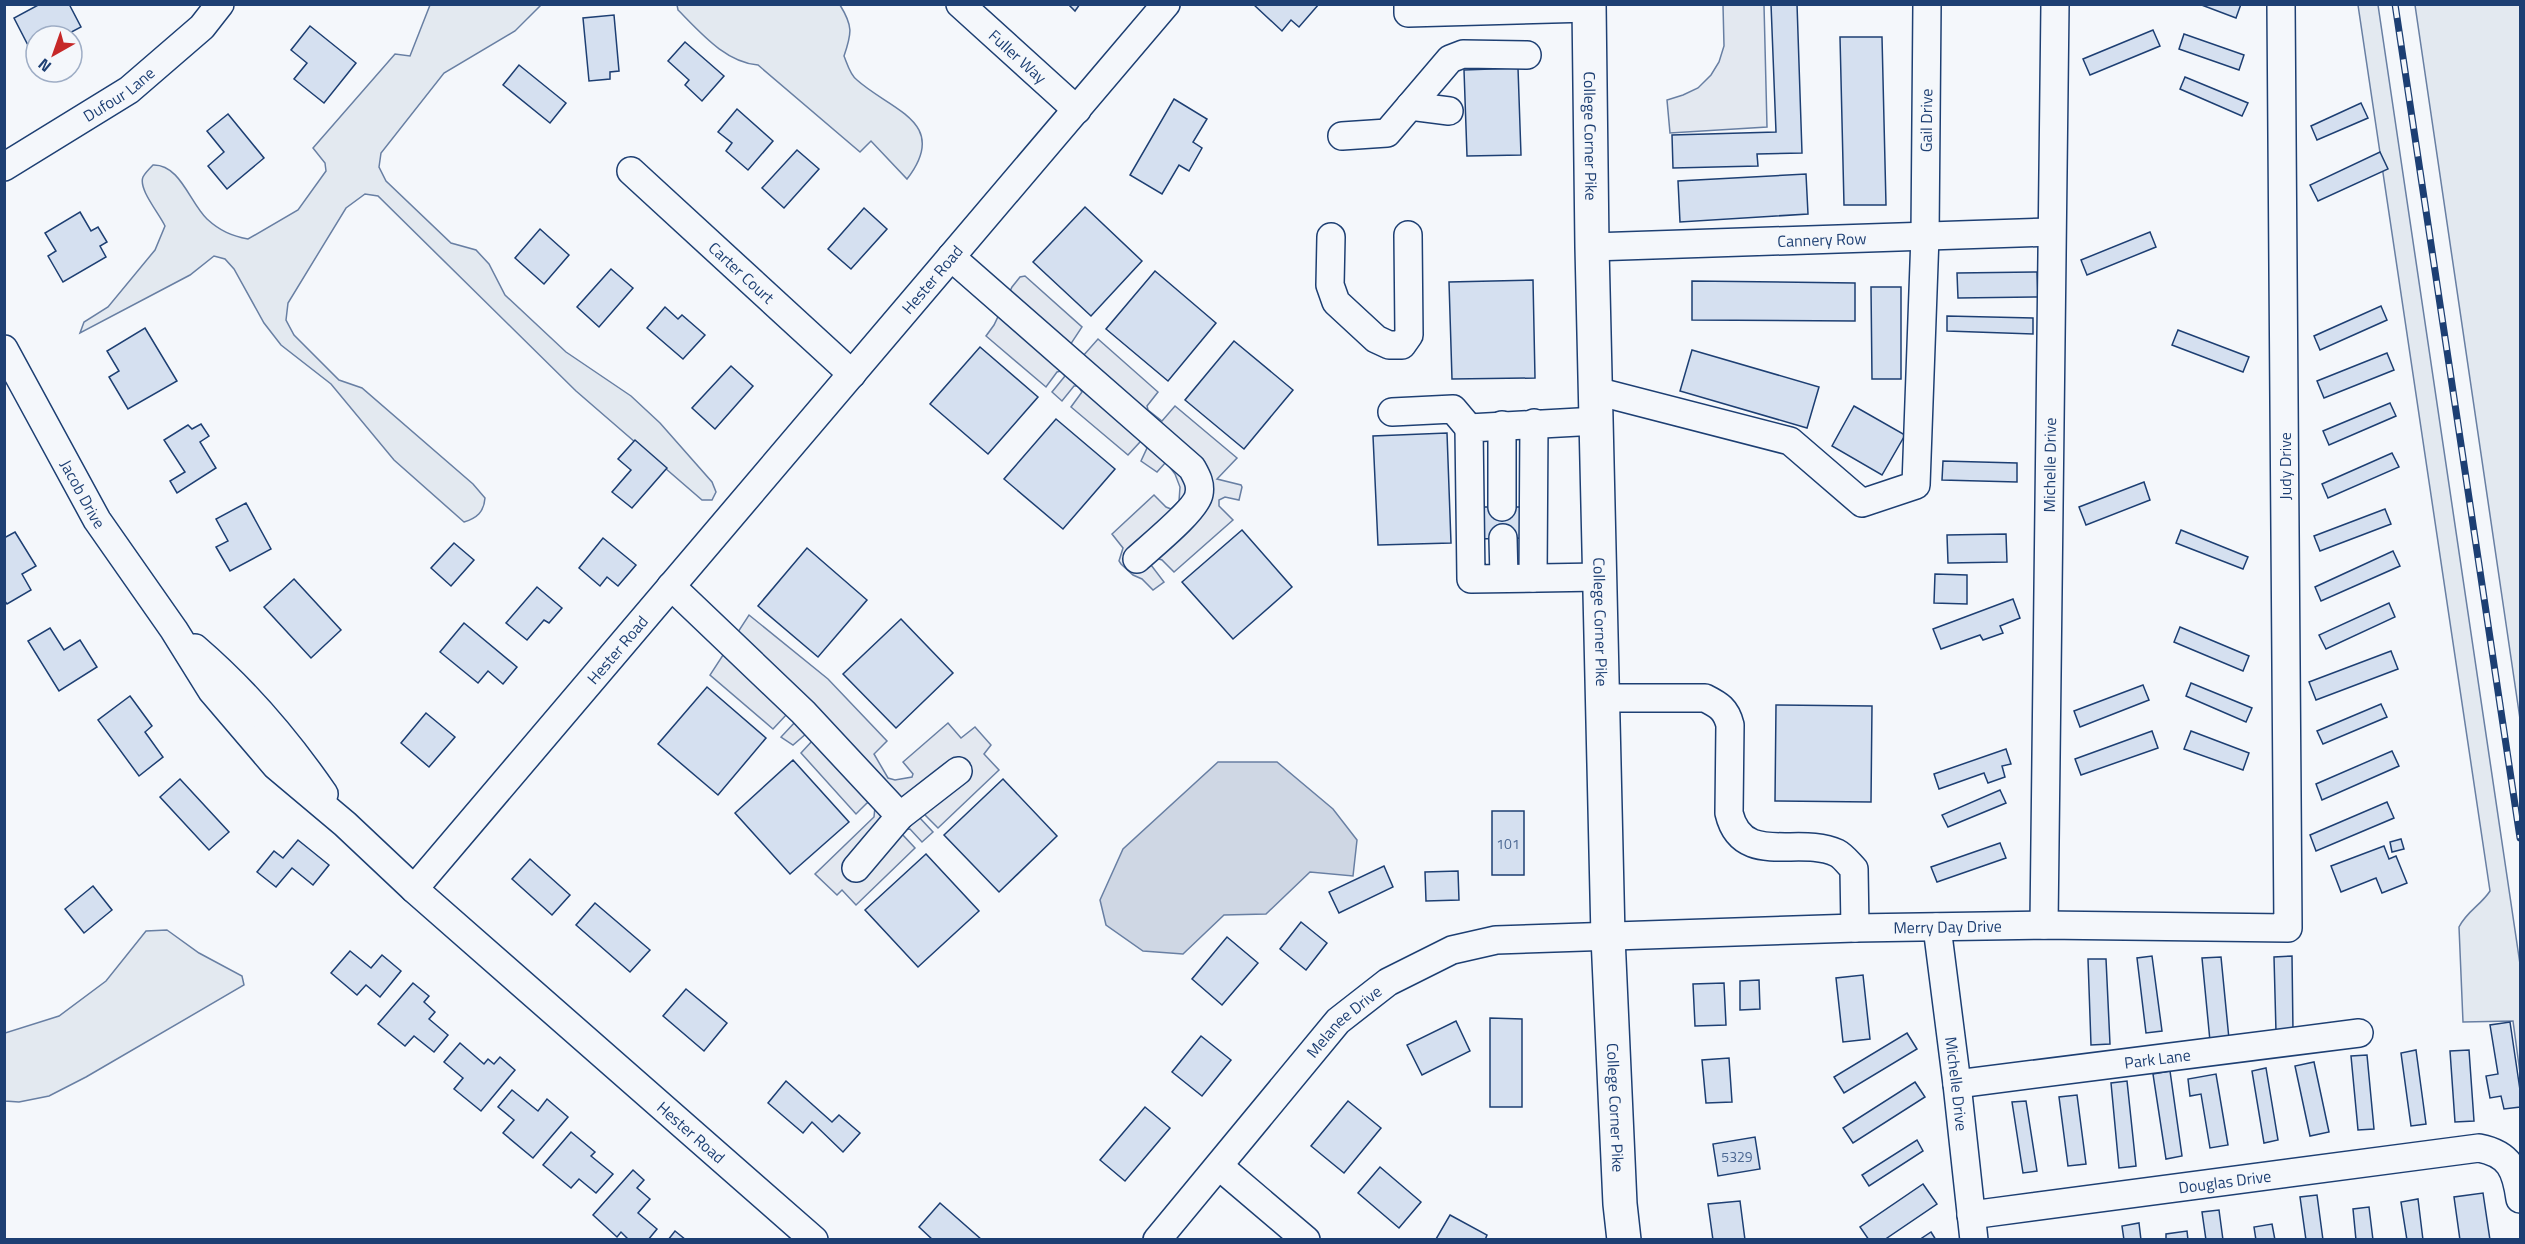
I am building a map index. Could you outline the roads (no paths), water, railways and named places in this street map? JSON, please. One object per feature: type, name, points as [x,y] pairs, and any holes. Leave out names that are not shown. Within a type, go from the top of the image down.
[{"type":"highway","name":"College Corner Pike","points":[[1589,6],[1592,247],[1608,937],[1620,1204],[1624,1239]]},
{"type":"street","name":"Dufour Lane","points":[[4,167],[129,90],[202,27],[220,4]]},
{"type":"street","name":"Fuller Way","points":[[960,4],[1077,110]]},
{"type":"street","name":"Hester Road","points":[[814,1239],[414,889],[1166,4]]},
{"type":"street","points":[[1408,4],[1408,13],[1589,6]]},
{"type":"street","name":"Gail Drive","points":[[1596,406],[1790,441],[1862,503],[1916,485],[1925,236],[1927,4]]},
{"type":"street","name":"Michelle Drive","points":[[2044,926],[2055,4]]},
{"type":"street","name":"Judy Drive","points":[[2281,4],[2288,928]]},
{"type":"street","points":[[1342,136],[1387,133],[1450,59],[1463,54],[1527,55]]},
{"type":"street","points":[[1410,106],[1449,111]]},
{"type":"street","name":"Carter Court","points":[[631,171],[852,374]]},
{"type":"street","name":"Cannery Row","points":[[1592,247],[2051,232]]},
{"type":"street","points":[[1331,237],[1330,285],[1336,302],[1376,339],[1389,345],[1402,345],[1409,335],[1408,235]]},
{"type":"street","points":[[951,257],[1192,468],[1200,481],[1199,496],[1193,507],[1137,559]]},
{"type":"street","name":"Jacob Drive","points":[[4,349],[98,520],[174,630],[230,678],[296,753],[345,824],[414,889]]},
{"type":"street","points":[[1468,428],[1534,423],[1596,406]]},
{"type":"street","points":[[1392,412],[1453,409],[1468,428],[1471,579],[1600,578]]},
{"type":"street","points":[[1533,578],[1534,423]]},
{"type":"street","points":[[1502,425],[1502,507]]},
{"type":"street","points":[[1503,538],[1504,578]]},
{"type":"street","points":[[671,586],[803,712],[900,816]]},
{"type":"street","points":[[1603,698],[1705,699],[1719,705],[1727,714],[1730,726],[1729,813],[1732,827],[1741,838],[1754,845],[1819,848],[1838,853],[1854,869],[1855,928]]},
{"type":"street","points":[[856,868],[900,816],[958,771]]},
{"type":"street","name":"Merry Day Drive","points":[[1608,937],[1855,928],[2044,926],[2288,928]]},
{"type":"street","name":"Michelle Drive","points":[[1937,927],[1972,1227]]},
{"type":"street","name":"Melanee Drive","points":[[1156,1239],[1338,1021],[1388,981],[1452,950],[1496,940],[1608,937]]},
{"type":"street","name":"Park Lane","points":[[1957,1084],[2359,1033]]},
{"type":"street","name":"Douglas Drive","points":[[1972,1227],[2479,1148],[2492,1151],[2506,1160],[2517,1176],[2520,1199]]},
{"type":"street","points":[[1219,1166],[1306,1239]]},
{"type":"railway","points":[[2395,4],[2520,838]]}]
